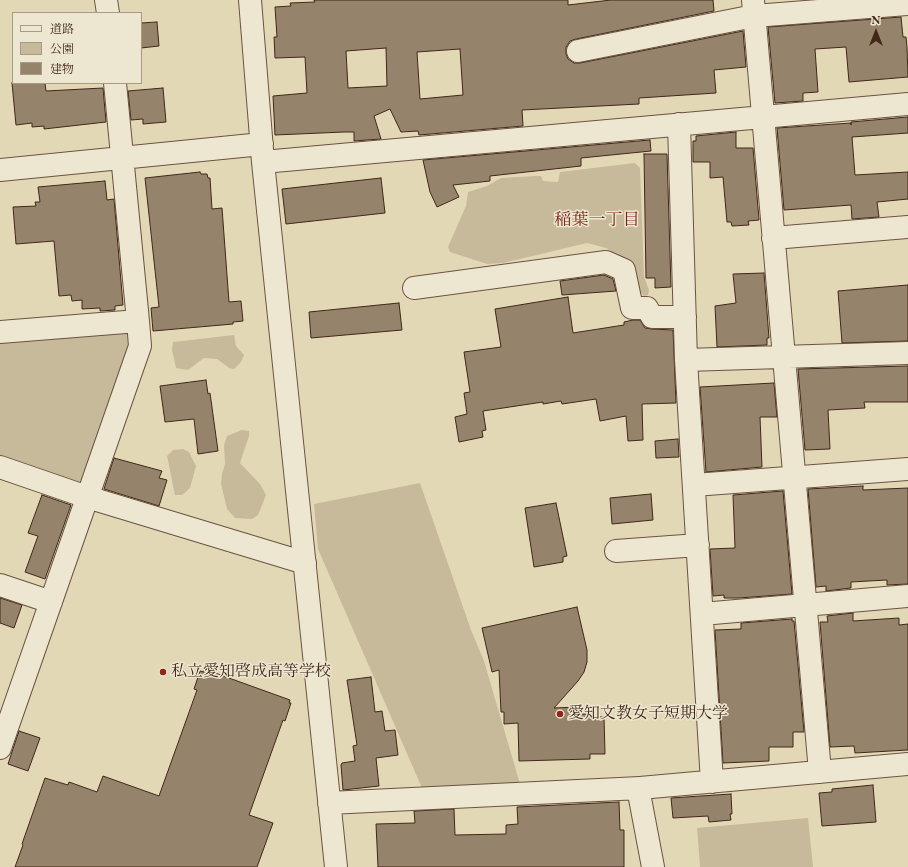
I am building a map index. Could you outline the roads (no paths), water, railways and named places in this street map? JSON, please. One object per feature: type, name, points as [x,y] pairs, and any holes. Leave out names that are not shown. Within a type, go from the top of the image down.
[{"type":"street","points":[[106,0],[108,12]]},
{"type":"street","points":[[253,1],[263,153],[336,867]]},
{"type":"street","points":[[578,51],[753,8],[908,4]]},
{"type":"street","points":[[753,8],[820,772]]},
{"type":"street","points":[[0,748],[8,704],[51,602],[140,346],[115,84]]},
{"type":"street","points":[[0,170],[122,158],[263,153],[762,118],[908,104]]},
{"type":"street","points":[[678,124],[686,360],[712,782]]},
{"type":"street","points":[[773,238],[908,227]]},
{"type":"street","points":[[414,288],[606,262],[624,270],[632,308],[647,308],[652,317],[685,317]]},
{"type":"street","points":[[0,332],[138,321]]},
{"type":"street","points":[[686,360],[908,353]]},
{"type":"street","points":[[0,467],[87,497],[305,564]]},
{"type":"street","points":[[694,485],[908,469]]},
{"type":"street","points":[[616,551],[698,545]]},
{"type":"street","points":[[0,585],[51,602]]},
{"type":"street","points":[[702,614],[908,596]]},
{"type":"street","points":[[329,803],[638,788],[908,764]]},
{"type":"street","points":[[638,788],[653,867]]},
{"type":"place","name":"私立愛知啓成高等学校","points":[[163,672]]},
{"type":"place","name":"愛知文教女子短期大学","points":[[560,714]]},
{"type":"district","name":"稲葉一丁目","points":[[597,220]]}]
